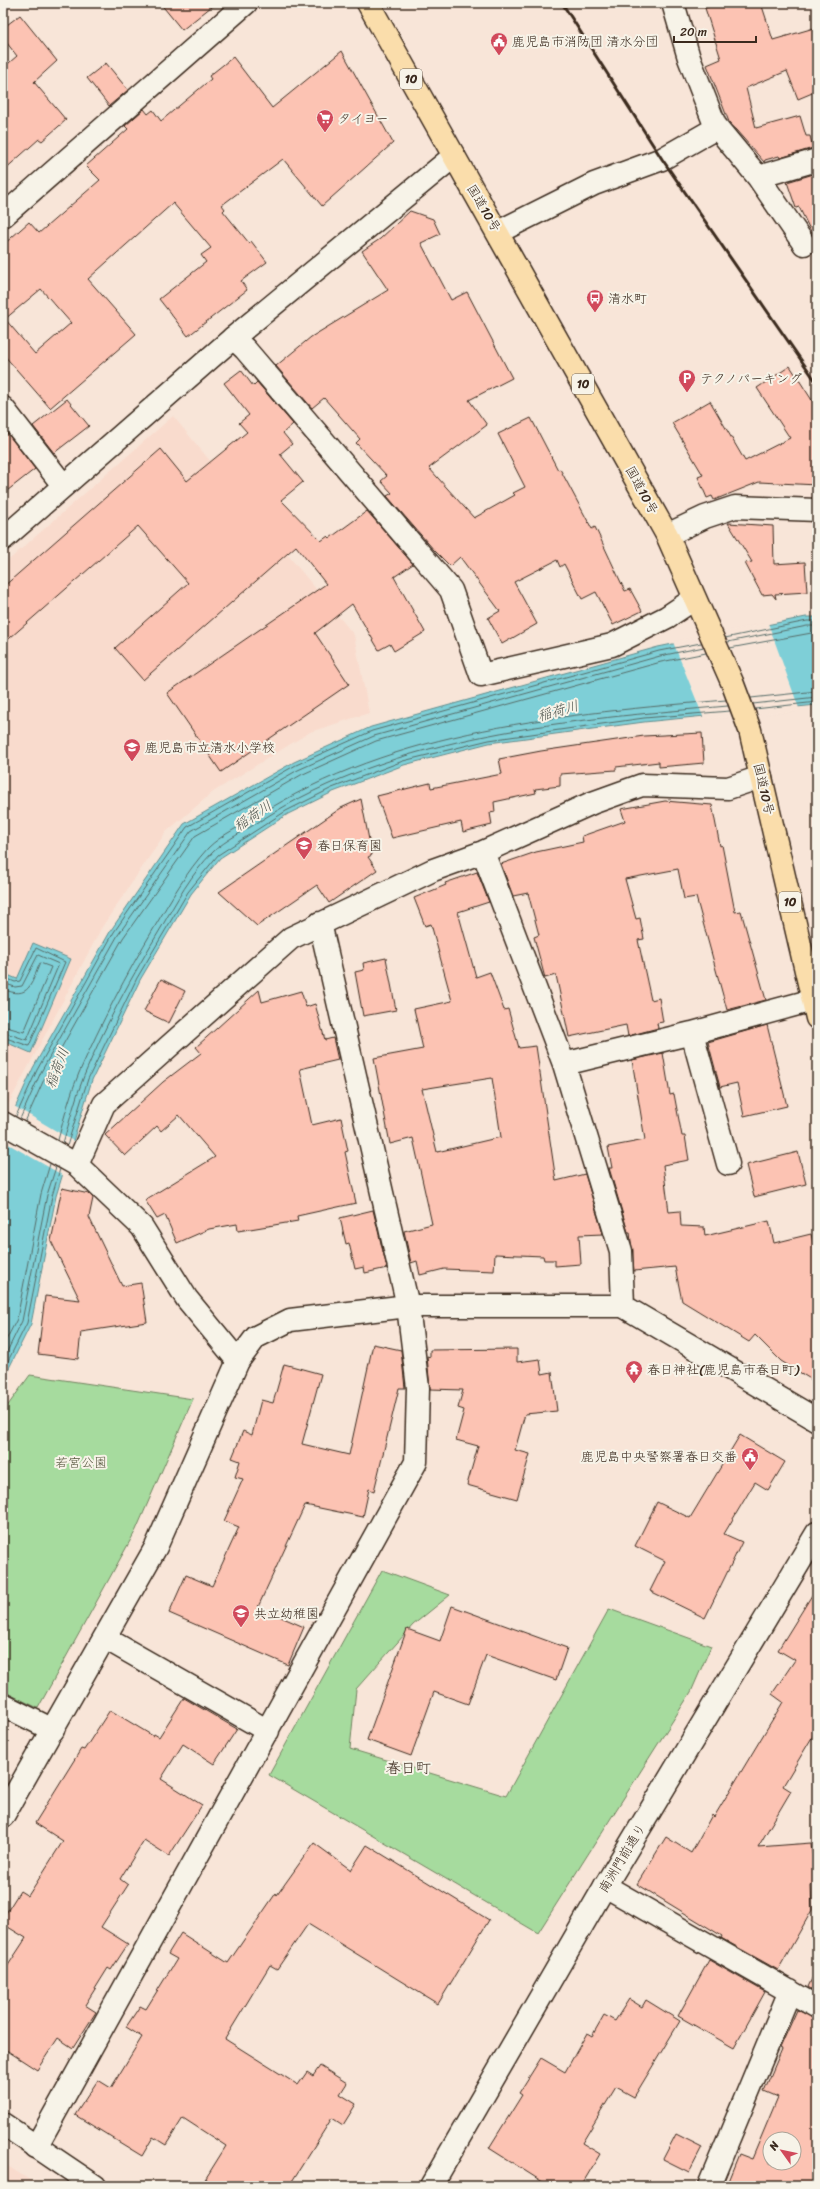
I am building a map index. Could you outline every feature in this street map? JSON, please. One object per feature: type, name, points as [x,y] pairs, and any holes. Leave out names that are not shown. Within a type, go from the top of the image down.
[{"type":"highway","name":"国道10号","points":[[368,3],[667,535],[732,682],[750,730],[815,1009]]},
{"type":"street","points":[[3,216],[246,3]]},
{"type":"street","points":[[673,3],[690,58],[715,125],[758,177],[804,244]]},
{"type":"street","points":[[498,232],[594,184],[662,159],[711,131],[715,125]]},
{"type":"street","points":[[3,539],[233,338],[454,156]]},
{"type":"street","points":[[758,177],[817,160]]},
{"type":"street","points":[[233,338],[245,348],[451,590],[481,675],[612,645],[667,617],[697,605]]},
{"type":"street","points":[[3,408],[63,485]]},
{"type":"street","points":[[667,535],[705,517],[735,507],[817,510]]},
{"type":"street","points":[[77,1165],[104,1104],[290,938],[433,870],[483,852],[592,803],[642,785],[728,788],[761,778]]},
{"type":"street","points":[[483,852],[564,1064],[621,1251],[623,1306]]},
{"type":"street","points":[[36,2147],[416,1462],[418,1388],[408,1306],[320,923]]},
{"type":"street","points":[[564,1064],[692,1033],[815,1009]]},
{"type":"street","points":[[692,1033],[728,1164]]},
{"type":"street","points":[[3,1122],[77,1165],[142,1227],[188,1300],[238,1361]]},
{"type":"street","points":[[3,1816],[106,1638],[156,1547],[238,1361],[256,1337],[290,1320],[408,1306],[623,1306],[817,1420]]},
{"type":"street","name":"南洲門前通り","points":[[431,2186],[605,1886],[817,1533]]},
{"type":"street","points":[[106,1638],[268,1731]]},
{"type":"street","points":[[3,1705],[53,1730]]},
{"type":"street","points":[[605,1886],[790,1990],[817,2007]]},
{"type":"street","points":[[709,2186],[790,1990]]},
{"type":"street","points":[[3,2124],[95,2186]]},
{"type":"shaded area","name":"鹿児島市立清水小学校","points":[[173,416],[354,635],[369,713],[310,732],[213,792],[166,832],[102,927],[7,1107],[3,1104],[3,565]]},
{"type":"shaded area","points":[[3,2163],[39,2186],[3,2186]]},
{"type":"green space","name":"若宮公園","points":[[30,1375],[193,1399],[136,1530],[38,1708],[3,1691],[3,1412]]},
{"type":"green space","points":[[382,1570],[450,1595],[413,1625],[356,1689],[350,1749],[506,1796],[609,1609],[711,1646],[691,1692],[538,1933],[269,1775]]},
{"type":"water","name":"稲荷川","points":[[806,617],[817,617],[817,705],[644,722],[489,743],[404,765],[333,792],[288,814],[220,858],[191,894],[140,980],[92,1080],[56,1196],[31,1324],[3,1380],[3,1135],[33,1068],[111,930],[184,824],[294,762],[371,727],[658,647]]},
{"type":"water","points":[[33,943],[71,959],[31,1053],[3,1041],[3,973],[17,979]]},
{"type":"pier","points":[[768,623],[800,711],[704,719],[673,642]]},
{"type":"pier","points":[[14,1106],[75,1142],[64,1176],[3,1141],[3,1130]]},
{"type":"building","points":[[160,3],[216,3],[182,30]]},
{"type":"building","points":[[720,3],[761,3],[773,40],[814,28],[817,41],[817,91],[798,99],[787,71],[746,88],[756,128],[800,116],[806,136],[810,136],[813,148],[780,158],[779,156],[765,160],[764,162],[729,122],[707,65],[721,59],[705,8]]},
{"type":"building","points":[[20,15],[57,61],[34,82],[66,120],[42,141],[39,139],[3,171],[3,68],[17,56],[3,38],[3,28]]},
{"type":"building","points":[[342,51],[393,143],[322,206],[283,159],[222,205],[225,209],[223,211],[249,243],[251,241],[267,262],[241,281],[247,290],[188,336],[159,299],[206,262],[201,255],[211,248],[173,203],[88,279],[136,334],[50,408],[3,354],[3,245],[29,222],[39,233],[100,180],[86,166],[128,129],[125,126],[144,109],[148,114],[153,110],[161,121],[211,79],[209,76],[233,57],[272,108]],"holes":[[[41,289],[71,323],[35,354],[5,319]]]},
{"type":"building","points":[[106,63],[128,90],[109,106],[87,78]]},
{"type":"building","points":[[817,173],[817,244],[799,207],[796,208],[787,182]]},
{"type":"building","points":[[410,211],[433,219],[440,234],[421,243],[451,300],[467,292],[512,378],[469,400],[487,425],[429,468],[474,518],[515,495],[513,493],[525,487],[498,434],[531,418],[558,470],[560,469],[592,529],[595,527],[625,591],[630,589],[642,611],[613,625],[596,592],[582,599],[564,564],[560,567],[557,560],[514,582],[537,624],[502,644],[488,618],[500,611],[460,557],[450,566],[434,550],[387,496],[392,493],[381,481],[387,476],[356,443],[360,439],[324,398],[312,408],[276,366],[311,337],[388,290],[362,251],[380,239]]},
{"type":"building","points":[[790,366],[817,408],[817,485],[759,482],[714,500],[712,496],[707,498],[698,477],[703,475],[672,423],[710,401],[745,461],[790,438],[757,388]]},
{"type":"building","points":[[241,370],[253,386],[257,382],[293,424],[283,433],[292,444],[280,454],[303,482],[281,500],[321,541],[328,536],[330,538],[367,511],[413,564],[394,577],[425,632],[394,651],[390,644],[379,650],[352,604],[315,633],[349,684],[221,772],[167,693],[326,584],[296,546],[143,680],[115,648],[188,583],[138,526],[3,644],[3,587],[161,449],[187,481],[247,432],[239,423],[249,415],[224,383]]},
{"type":"building","points":[[67,399],[89,426],[54,453],[33,426]]},
{"type":"building","points":[[3,428],[35,469],[3,494]]},
{"type":"building","points":[[728,523],[773,526],[774,564],[805,562],[807,592],[775,594],[776,599],[772,594],[762,595],[745,563],[752,562]]},
{"type":"building","points":[[702,733],[704,763],[659,767],[659,762],[616,767],[616,770],[560,774],[560,786],[535,789],[536,793],[494,802],[495,812],[490,813],[492,825],[463,832],[461,822],[392,838],[377,796],[430,783],[431,788],[502,774],[499,759],[541,751],[644,736]]},
{"type":"building","points":[[361,799],[372,855],[368,857],[377,870],[329,903],[317,885],[257,926],[219,892],[341,808]]},
{"type":"building","points":[[665,801],[712,805],[720,846],[722,845],[735,912],[741,911],[766,1000],[727,1010],[696,897],[684,899],[678,869],[625,879],[636,919],[640,918],[644,939],[638,940],[651,1000],[659,998],[663,1022],[657,1023],[658,1028],[628,1036],[626,1025],[569,1037],[556,975],[545,978],[534,937],[539,935],[528,893],[513,896],[501,864],[536,852],[583,842],[582,836],[625,821],[621,809]]},
{"type":"building","points":[[477,872],[489,902],[458,912],[476,977],[490,972],[504,1010],[508,1009],[519,1048],[536,1046],[556,1181],[585,1174],[603,1234],[579,1235],[581,1264],[555,1266],[555,1260],[544,1260],[543,1256],[495,1254],[494,1271],[444,1269],[420,1275],[417,1261],[411,1263],[404,1231],[432,1224],[413,1138],[390,1144],[374,1058],[423,1049],[414,1009],[452,1001],[431,924],[425,926],[414,898],[446,885],[445,883]],"holes":[[[492,1078],[501,1137],[437,1152],[422,1089]]]},
{"type":"building","points":[[386,958],[396,1010],[363,1016],[355,972],[364,970],[363,963]]},
{"type":"building","points":[[161,979],[185,991],[169,1023],[144,1011]]},
{"type":"building","points":[[259,990],[262,1002],[301,991],[306,1007],[315,1004],[325,1040],[333,1038],[338,1060],[300,1069],[312,1125],[341,1118],[348,1151],[345,1152],[356,1203],[297,1216],[298,1221],[238,1231],[237,1224],[209,1229],[177,1243],[165,1215],[157,1219],[145,1200],[215,1157],[179,1115],[161,1131],[157,1126],[125,1156],[105,1135],[163,1082],[201,1053],[196,1047]]},
{"type":"building","points":[[767,1025],[787,1106],[744,1116],[737,1083],[720,1087],[708,1042]]},
{"type":"building","points":[[663,1053],[670,1095],[674,1094],[682,1136],[685,1136],[689,1160],[663,1165],[669,1212],[680,1211],[681,1226],[704,1227],[705,1236],[769,1221],[774,1243],[811,1234],[817,1260],[817,1383],[781,1361],[755,1335],[749,1342],[682,1301],[675,1267],[634,1271],[630,1232],[628,1232],[609,1168],[612,1168],[608,1147],[645,1140],[632,1060]]},
{"type":"building","points":[[798,1152],[806,1184],[754,1197],[746,1165]]},
{"type":"building","points":[[62,1188],[89,1194],[93,1198],[89,1217],[122,1286],[141,1283],[147,1322],[81,1332],[78,1359],[38,1354],[45,1296],[80,1300],[51,1241]]},
{"type":"building","points":[[373,1210],[387,1268],[365,1273],[364,1267],[355,1269],[349,1243],[346,1244],[340,1218]]},
{"type":"building","points":[[373,1344],[401,1350],[405,1388],[399,1388],[374,1491],[369,1489],[363,1517],[305,1505],[258,1607],[304,1627],[288,1665],[169,1613],[186,1575],[212,1586],[239,1527],[224,1521],[243,1479],[235,1477],[240,1461],[232,1458],[243,1431],[252,1435],[261,1400],[273,1403],[284,1364],[321,1374],[302,1444],[349,1455]]},
{"type":"building","points":[[517,1349],[517,1362],[540,1359],[542,1374],[552,1372],[557,1411],[525,1414],[515,1450],[530,1454],[517,1499],[467,1485],[478,1446],[456,1440],[464,1410],[458,1408],[463,1390],[430,1389],[427,1356],[430,1357],[430,1350]]},
{"type":"building","points":[[740,1435],[785,1462],[768,1490],[755,1482],[724,1534],[742,1542],[705,1618],[650,1591],[665,1561],[635,1546],[657,1502],[690,1518]]},
{"type":"building","points":[[817,1587],[817,1729],[783,1786],[791,1791],[758,1847],[811,1843],[816,1884],[811,1885],[812,1910],[778,1970],[721,1938],[722,1936],[637,1884],[666,1837],[691,1853],[712,1815],[714,1817],[783,1702],[772,1694],[795,1660],[778,1650]]},
{"type":"building","points":[[452,1606],[567,1648],[556,1680],[486,1655],[468,1704],[434,1692],[411,1756],[367,1740],[407,1629],[440,1641]]},
{"type":"building","points":[[184,1698],[237,1729],[214,1764],[183,1744],[161,1779],[202,1805],[169,1856],[144,1840],[120,1879],[128,1885],[101,1927],[128,1944],[111,1970],[108,1968],[85,2005],[96,2012],[73,2048],[58,2038],[37,2070],[3,2048],[3,1973],[26,1938],[3,1924],[3,1918],[20,1891],[28,1896],[63,1841],[35,1823],[81,1749],[84,1750],[110,1710],[153,1736],[154,1734],[159,1737]]},
{"type":"building","points":[[314,1843],[351,1870],[367,1845],[489,1920],[438,2004],[308,1924],[277,1969],[270,1965],[225,2039],[298,2085],[307,2072],[313,2076],[320,2066],[347,2083],[340,2094],[356,2104],[343,2125],[332,2118],[289,2186],[201,2186],[226,2146],[183,2118],[166,2145],[153,2137],[142,2156],[75,2115],[98,2080],[111,2088],[142,2037],[126,2027],[140,2006],[146,2009],[177,1959],[168,1954],[181,1933],[228,1963],[276,1893],[277,1895]]},
{"type":"building","points":[[709,1960],[765,1992],[734,2048],[678,2016]]},
{"type":"building","points":[[817,1968],[817,1993],[808,1987]]},
{"type":"building","points":[[629,1999],[642,2007],[646,2000],[680,2021],[634,2097],[616,2087],[582,2143],[600,2154],[581,2186],[549,2186],[489,2148],[522,2095],[519,2093],[541,2058],[565,2072],[587,2033],[592,2036],[604,2015],[615,2021]]},
{"type":"building","points":[[797,2010],[817,2019],[817,2186],[726,2186],[739,2154],[752,2159],[762,2135],[762,2171],[802,2171],[802,2131],[764,2131],[778,2097],[764,2091],[782,2049],[780,2048]]},
{"type":"building","points":[[676,2134],[702,2147],[689,2172],[663,2159]]},
{"type":"railway","points":[[562,3],[662,159],[817,383]]},
{"type":"place","name":"鹿児島市消防団 清水分団","points":[[499,56]]},
{"type":"place","name":"タイヨー","points":[[325,133]]},
{"type":"place","name":"清水町","points":[[595,313]]},
{"type":"place","name":"テクノパーキング","points":[[687,393]]},
{"type":"place","name":"鹿児島市立清水小学校","points":[[132,762]]},
{"type":"place","name":"春日保育園","points":[[304,860]]},
{"type":"place","name":"春日神社(鹿児島市春日町)","points":[[634,1384]]},
{"type":"place","name":"鹿児島中央警察署春日交番","points":[[750,1471]]},
{"type":"place","name":"共立幼稚園","points":[[241,1628]]},
{"type":"district","name":"春日町","points":[[408,1768]]}]
